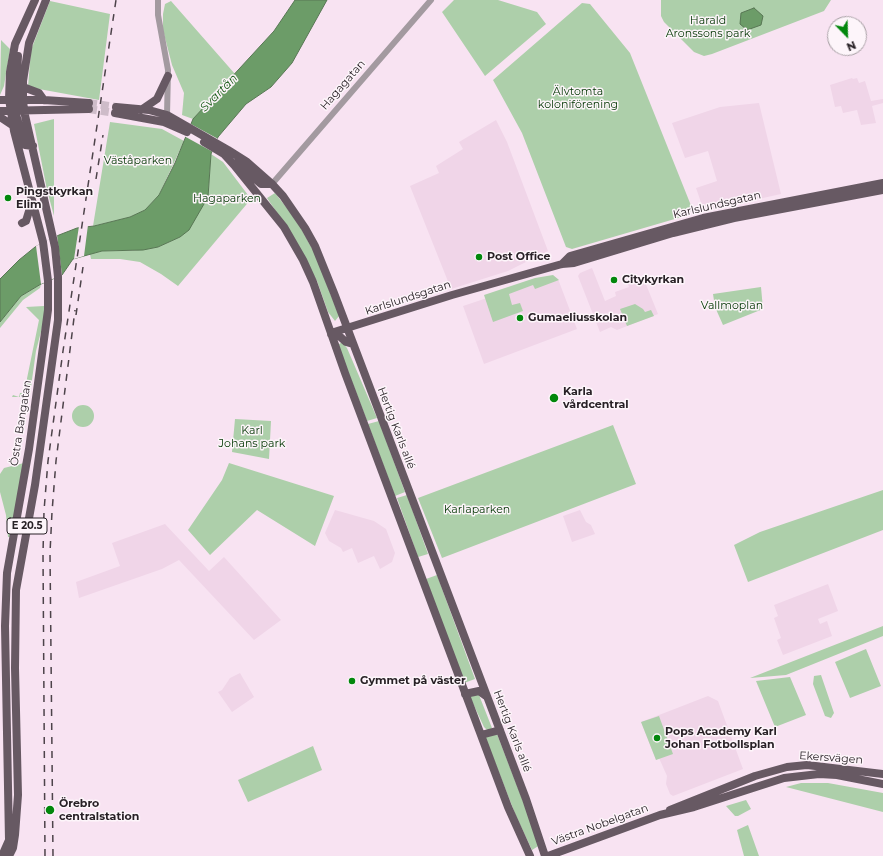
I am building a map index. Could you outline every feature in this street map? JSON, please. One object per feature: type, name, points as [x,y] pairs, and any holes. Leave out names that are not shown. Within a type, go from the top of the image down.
[{"type":"main road","name":"Östra Bangatan","points":[[9,856],[15,835],[18,795],[15,654],[17,574],[41,446],[58,320],[58,277],[50,221],[33,146],[16,105],[10,72],[14,48],[18,36],[34,0]]},
{"type":"main road","name":"Östra Bangatan","points":[[2,856],[9,840],[5,604],[7,573],[26,468],[46,329],[48,281],[40,223],[12,125],[16,105],[23,87],[29,43],[46,0]]},
{"type":"main road","points":[[141,110],[157,99],[168,76]]},
{"type":"main road","points":[[23,87],[39,93],[44,100]]},
{"type":"main road","points":[[0,100],[16,105],[39,110],[89,106],[69,102],[44,100],[16,105],[0,111]]},
{"type":"main road","points":[[0,105],[58,104],[69,102]]},
{"type":"main road","points":[[33,146],[31,122],[35,113],[39,110]]},
{"type":"main road","name":"Hertig Karls allé","points":[[164,118],[116,110],[141,110],[164,118],[247,162],[272,184],[296,214],[315,246],[500,730],[540,838],[545,856]]},
{"type":"main road","points":[[0,117],[12,125]]},
{"type":"main road","name":"Hertig Karls allé","points":[[216,146],[230,160],[284,227],[303,260],[313,282],[330,334],[508,807],[530,856]]},
{"type":"main road","points":[[230,160],[238,164],[261,184],[272,184]]},
{"type":"main road","name":"Karlslundsgatan","points":[[330,334],[562,264],[574,263],[704,222],[883,183]]},
{"type":"main road","points":[[260,196],[272,184]]},
{"type":"main road","name":"Karlslundsgatan","points":[[704,222],[883,190]]},
{"type":"main road","points":[[22,223],[26,221],[30,208],[34,204],[38,206],[43,217],[50,221]]},
{"type":"main road","points":[[40,223],[50,221]]},
{"type":"main road","points":[[326,322],[347,328]]},
{"type":"main road","points":[[330,334],[337,334],[346,342],[353,344]]},
{"type":"main road","points":[[35,407],[46,408]]},
{"type":"main road","points":[[6,654],[15,654]]},
{"type":"main road","points":[[466,694],[479,691],[486,696]]},
{"type":"main road","points":[[481,735],[500,730]]},
{"type":"main road","name":"Ekersvägen","points":[[754,776],[787,767],[807,765],[883,774]]},
{"type":"main road","name":"Ekersvägen","points":[[759,786],[784,778],[819,774],[836,775],[883,784]]},
{"type":"main road","points":[[754,776],[759,786]]},
{"type":"main road","name":"Västra Nobelgatan","points":[[548,856],[660,815],[680,805],[754,776]]},
{"type":"main road","name":"Västra Nobelgatan","points":[[660,815],[688,809],[759,786]]},
{"type":"street","points":[[158,0],[158,15],[168,76],[167,104],[164,118]]},
{"type":"street","name":"Hagagatan","points":[[272,184],[431,0]]},
{"type":"shaded area","points":[[852,78],[857,78],[859,83],[865,81],[871,101],[883,99],[883,103],[872,106],[876,123],[861,125],[857,110],[843,113],[841,106],[835,107],[830,85]]},
{"type":"shaded area","points":[[759,103],[781,194],[704,211],[696,188],[717,181],[708,151],[685,158],[672,123],[720,107]]},
{"type":"shaded area","points":[[496,120],[507,142],[548,251],[508,271],[451,289],[410,186],[439,173],[436,166],[463,149],[459,142]]},
{"type":"shaded area","points":[[592,268],[605,301],[616,296],[615,292],[629,287],[627,282],[643,277],[658,314],[617,330],[611,327],[600,332],[578,276],[580,273]]},
{"type":"shaded area","name":"Gumaeliusskolan","points":[[553,276],[558,279],[577,329],[484,364],[463,306]]},
{"type":"shaded area","points":[[335,510],[374,521],[386,529],[395,553],[392,562],[380,569],[374,556],[358,563],[352,548],[343,552],[341,548],[329,541],[325,533]]},
{"type":"shaded area","points":[[580,510],[586,522],[591,525],[595,534],[572,542],[563,516]]},
{"type":"shaded area","points":[[165,524],[209,571],[224,557],[281,620],[254,640],[179,560],[162,569],[79,598],[76,582],[120,566],[112,543]]},
{"type":"shaded area","points":[[828,584],[838,611],[818,619],[820,624],[827,621],[832,636],[783,655],[777,640],[781,638],[774,618],[778,616],[774,605]]},
{"type":"shaded area","points":[[240,673],[254,697],[232,712],[218,692],[222,690],[230,678]]},
{"type":"shaded area","points":[[708,696],[718,701],[743,769],[673,796],[670,794],[666,784],[667,776],[659,758],[656,760],[641,722]]},
{"type":"green space","points":[[454,0],[498,0],[537,12],[546,24],[485,76],[442,12]]},
{"type":"green space","name":"Harald Aronssons park","points":[[661,0],[831,0],[824,11],[704,56],[694,52],[664,22],[661,16]]},
{"type":"green space","points":[[50,1],[110,14],[99,100],[28,87],[31,50]]},
{"type":"green space","points":[[171,1],[235,74],[193,119],[182,115],[184,93],[172,65],[163,30],[163,14],[165,4]]},
{"type":"green space","name":"Älvtomta koloniförening","points":[[582,3],[590,4],[630,53],[692,208],[691,211],[685,216],[572,249],[566,247],[522,133],[493,80]]},
{"type":"green space","points":[[1,40],[10,49],[4,86],[0,95]]},
{"type":"green space","points":[[54,119],[54,216],[47,190],[34,124]]},
{"type":"green space","name":"Väståparken","points":[[110,122],[162,129],[184,141],[159,195],[145,210],[130,217],[93,226]]},
{"type":"green space","name":"Hagaparken","points":[[211,154],[223,162],[251,199],[178,286],[140,262],[120,259],[91,259],[90,254],[102,251],[131,251],[158,247],[180,237],[208,197]]},
{"type":"green space","points":[[275,193],[297,221],[315,254],[339,316],[335,321],[328,312],[317,281],[282,220],[267,198]]},
{"type":"green space","points":[[553,275],[559,280],[535,289],[533,285],[509,294],[512,305],[520,303],[523,311],[493,322],[484,295],[535,278]]},
{"type":"green space","points":[[41,284],[40,288],[23,300],[0,328],[0,322],[21,296]]},
{"type":"green space","name":"Vallmoplan","points":[[761,287],[763,309],[723,325],[715,307],[713,294]]},
{"type":"green space","points":[[635,304],[645,312],[651,310],[654,316],[627,326],[620,309]]},
{"type":"green space","points":[[44,306],[44,320],[36,351],[31,387],[29,393],[25,397],[19,397],[20,393],[24,393],[39,320],[26,307]]},
{"type":"green space","points":[[342,342],[347,348],[377,418],[367,421],[338,345]]},
{"type":"green space","points":[[83,405],[91,408],[94,416],[91,424],[83,427],[75,424],[72,416],[75,408]]},
{"type":"green space","name":"Karl Johans park","points":[[235,419],[271,421],[269,459],[232,452]]},
{"type":"green space","points":[[379,421],[405,492],[395,496],[368,424]]},
{"type":"green space","name":"Karlaparken","points":[[613,425],[636,484],[442,558],[418,498]]},
{"type":"green space","points":[[24,463],[10,537],[8,537],[6,515],[0,492],[0,474],[4,468]]},
{"type":"green space","points":[[229,463],[334,496],[315,546],[257,510],[210,555],[188,530],[222,480]]},
{"type":"green space","points":[[883,490],[883,530],[748,582],[734,545],[760,532]]},
{"type":"green space","points":[[407,495],[428,554],[418,557],[397,498]]},
{"type":"green space","points":[[437,575],[475,679],[464,683],[426,579]]},
{"type":"green space","points":[[883,626],[883,636],[786,675],[750,678]]},
{"type":"green space","points":[[866,649],[881,686],[850,698],[835,662]]},
{"type":"green space","points":[[821,675],[834,713],[831,718],[825,716],[813,684],[814,676]]},
{"type":"green space","points":[[790,677],[806,715],[775,727],[756,681]]},
{"type":"green space","points":[[471,695],[479,695],[492,728],[488,731],[484,727],[470,697]]},
{"type":"green space","name":"Pops Academy Karl Johan Fotbollsplan","points":[[659,716],[673,754],[656,760],[641,722]]},
{"type":"green space","points":[[497,734],[540,845],[532,850],[516,816],[485,737]]},
{"type":"green space","points":[[313,746],[322,770],[248,802],[238,780]]},
{"type":"green space","points":[[801,783],[828,783],[883,793],[883,812],[786,787]]},
{"type":"green space","points":[[746,800],[751,809],[738,816],[735,816],[726,806]]},
{"type":"green space","points":[[748,825],[759,856],[744,856],[737,830]]},
{"type":"water","name":"Svartån","points":[[295,0],[327,0],[292,63],[271,87],[246,104],[218,137],[211,154],[208,197],[189,230],[180,237],[158,247],[143,250],[102,251],[73,259],[62,275],[41,284],[21,296],[0,322],[0,279],[19,260],[35,247],[77,228],[94,226],[130,217],[145,210],[159,195],[175,163],[193,119],[274,31]]},
{"type":"water","points":[[754,8],[763,16],[761,25],[747,30],[740,24],[741,13]]},
{"type":"pier","points":[[189,123],[220,140],[213,152],[184,136]]},
{"type":"pier","points":[[88,225],[84,256],[74,259],[79,226]]},
{"type":"pier","points":[[57,235],[62,275],[41,284],[36,246]]},
{"type":"tunnel","points":[[89,103],[116,107]]},
{"type":"tunnel","points":[[89,109],[115,113]]},
{"type":"railway","points":[[45,856],[43,554],[44,511],[48,461],[63,351],[116,0]]},
{"type":"railway","points":[[96,179],[103,135]]},
{"type":"railway","points":[[76,315],[83,267]]},
{"type":"railway","points":[[53,856],[50,553],[56,461],[75,310]]},
{"type":"place","name":"Pingstkyrkan Elim","points":[[8,198]]},
{"type":"place","name":"Post Office","points":[[479,257]]},
{"type":"place","name":"Citykyrkan","points":[[614,280]]},
{"type":"place","name":"Gumaeliusskolan","points":[[520,318]]},
{"type":"place","name":"Karla vårdcentral","points":[[554,398]]},
{"type":"place","name":"Gymmet på väster","points":[[352,681]]},
{"type":"place","name":"Pops Academy Karl Johan Fotbollsplan","points":[[657,738]]},
{"type":"place","name":"Örebro centralstation","points":[[50,810]]}]
